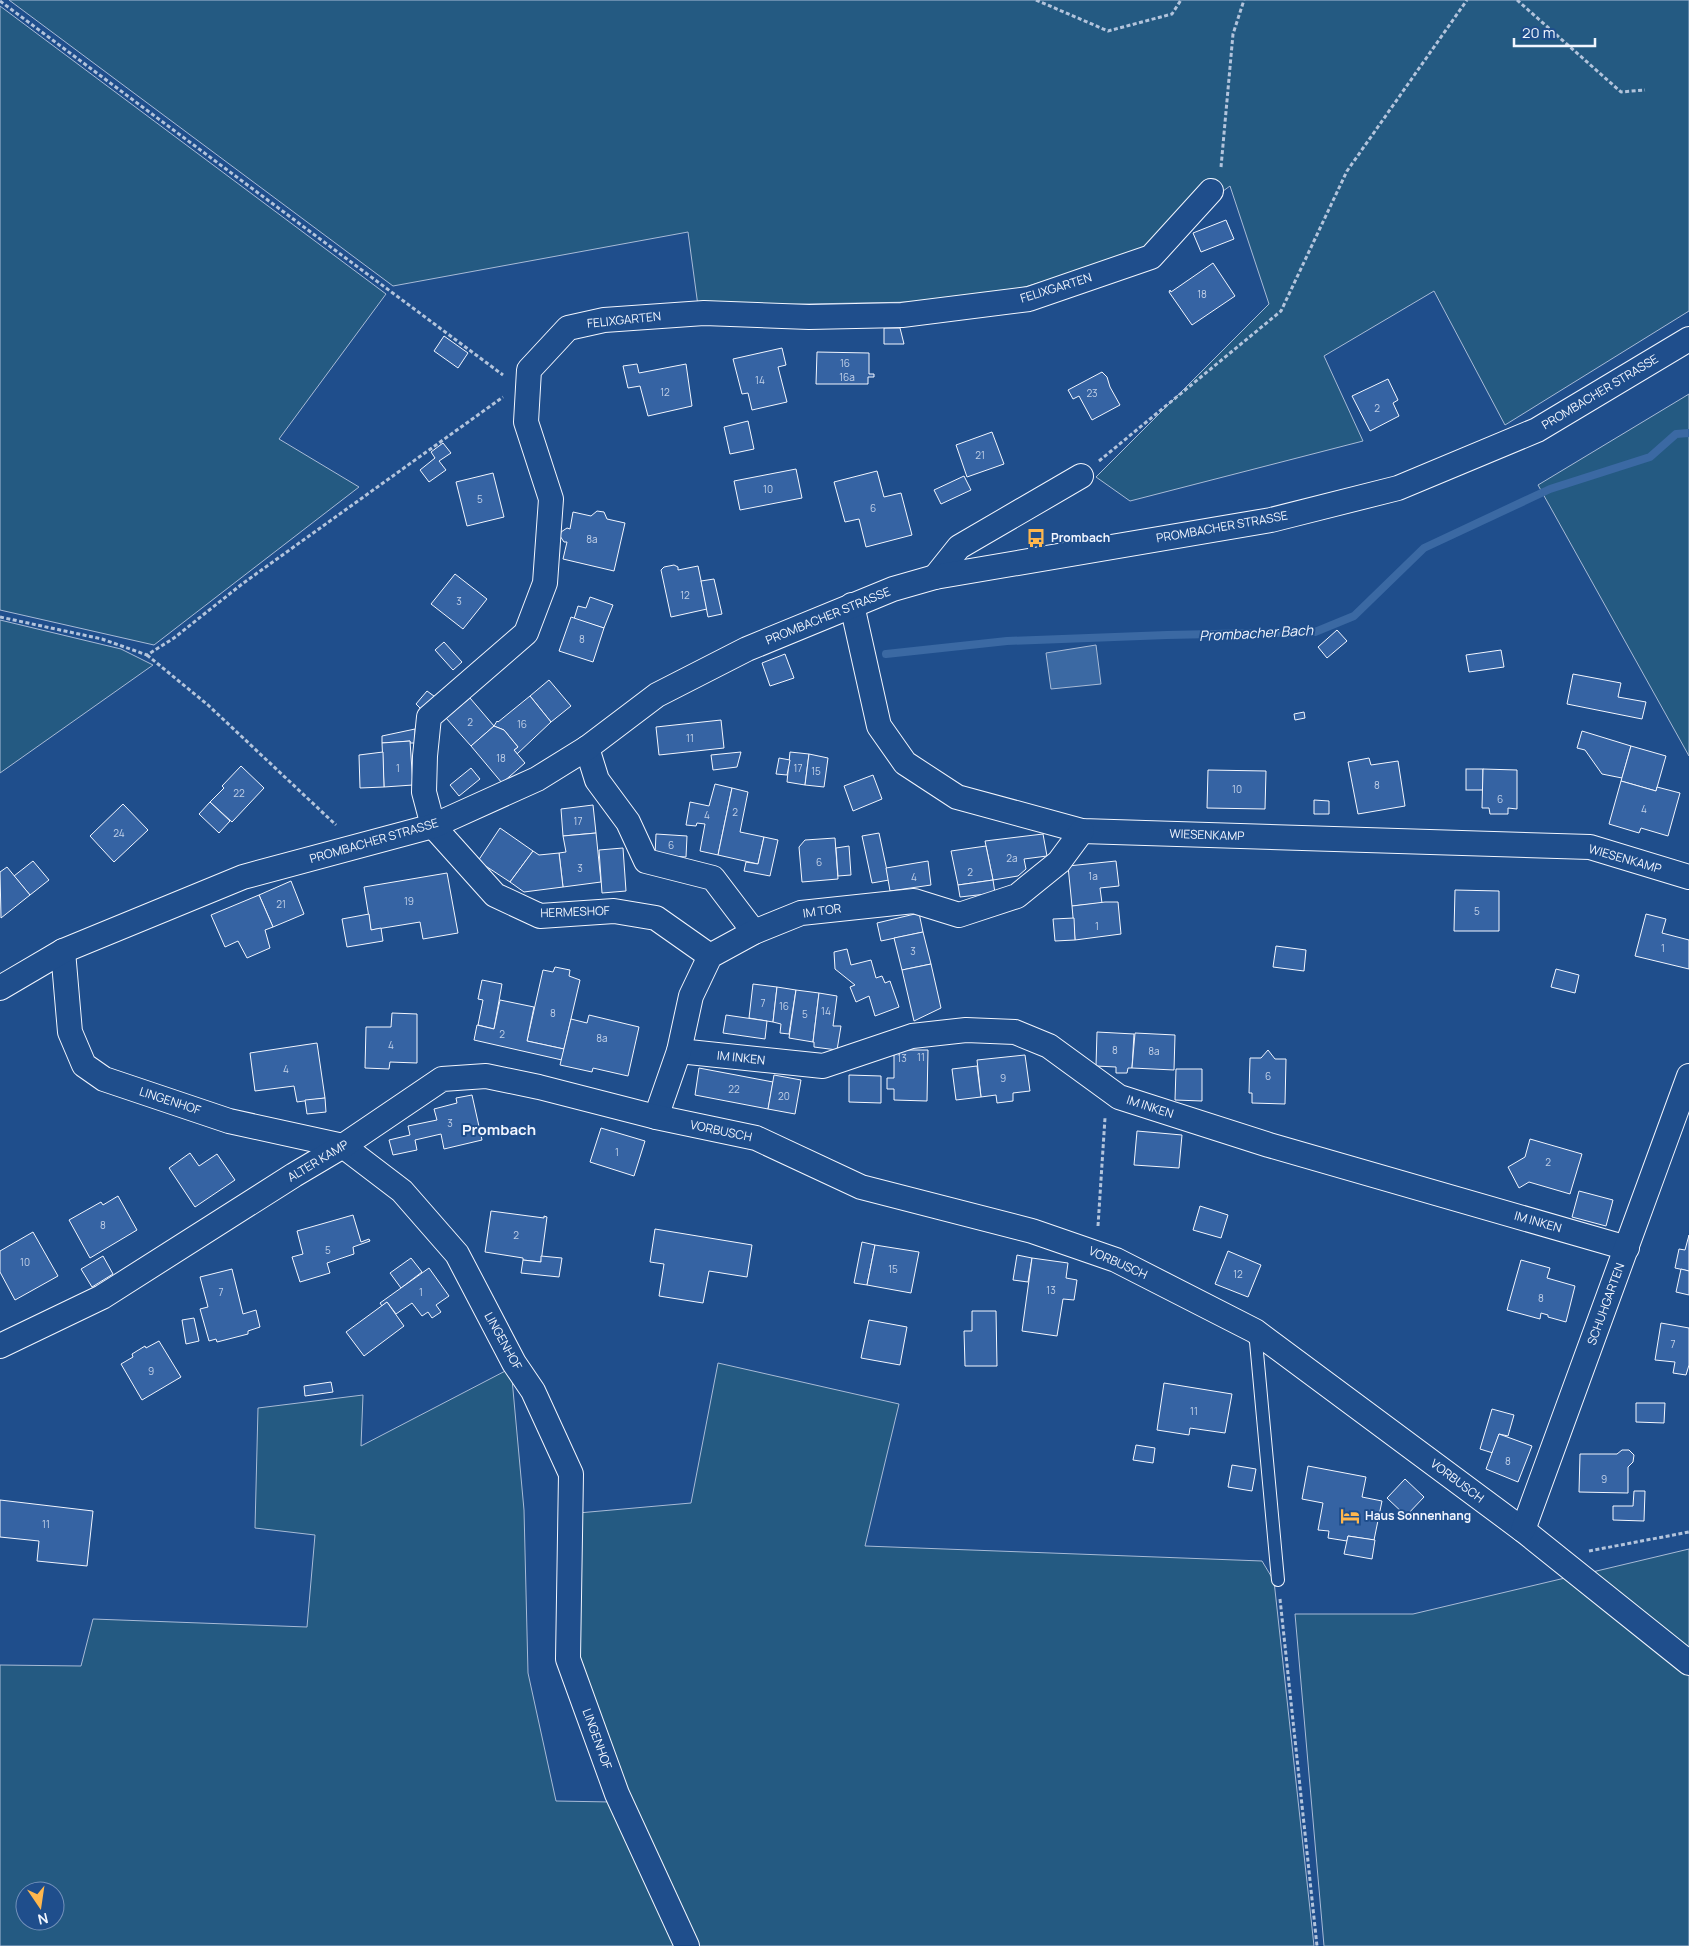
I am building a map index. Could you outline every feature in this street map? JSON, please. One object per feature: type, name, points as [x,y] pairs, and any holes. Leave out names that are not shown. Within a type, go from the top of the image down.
[{"type":"street","name":"FELIXGARTEN","points":[[432,826],[424,792],[429,717],[526,634],[544,583],[551,499],[526,422],[529,370],[568,328],[604,320],[704,313],[809,317],[902,315],[1029,299],[1151,256],[1211,191]]},
{"type":"street","name":"PROMBACHER STRASSE","points":[[0,988],[63,951],[243,877],[432,826],[537,779],[587,748],[657,695],[747,649],[893,589],[935,577],[1271,520],[1398,488],[1537,430],[1689,339]]},
{"type":"street","points":[[935,577],[959,547],[1081,476]]},
{"type":"street","name":"WIESENKAMP","points":[[852,605],[878,726],[905,763],[957,797],[1082,831],[1590,847],[1689,877]]},
{"type":"street","points":[[587,748],[597,780],[628,822],[646,861],[713,878],[754,932]]},
{"type":"street","name":"HERMESHOF","points":[[432,826],[495,895],[540,916],[614,911],[656,918],[710,956]]},
{"type":"street","name":"IM TOR","points":[[710,956],[754,932],[801,913],[914,901],[959,915],[1017,896],[1059,862],[1082,831]]},
{"type":"street","name":"LINGENHOF","points":[[63,951],[70,1032],[84,1065],[104,1079],[229,1121],[343,1146],[402,1191],[457,1254],[514,1363],[533,1391],[571,1474],[568,1659],[617,1794],[687,1946]]},
{"type":"street","points":[[656,1117],[679,1052],[691,996],[710,956]]},
{"type":"street","name":"IM INKEN","points":[[679,1052],[823,1066],[912,1036],[966,1030],[1015,1032],[1049,1046],[1118,1097],[1269,1146],[1627,1248]]},
{"type":"street","name":"ALTER KAMP","points":[[0,1346],[102,1297],[343,1146],[442,1079],[486,1076],[539,1087],[656,1117]]},
{"type":"street","name":"SCHUHGARTEN","points":[[1523,1530],[1689,1076]]},
{"type":"street","name":"VORBUSCH","points":[[656,1117],[756,1138],[860,1187],[1032,1231],[1096,1252],[1116,1260],[1255,1331],[1523,1530],[1554,1557],[1689,1663]]},
{"type":"lane","points":[[1255,1331],[1278,1580]]},
{"type":"path","points":[[1036,0],[1108,31],[1172,14],[1181,0]]},
{"type":"path","points":[[1211,191],[1220,174],[1232,34],[1244,0]]},
{"type":"path","points":[[1081,476],[1281,311],[1347,171],[1468,0]]},
{"type":"path","points":[[1517,0],[1621,92],[1645,90]]},
{"type":"path","points":[[0,1],[527,394]]},
{"type":"path","points":[[148,655],[174,638],[242,584],[501,397],[527,394]]},
{"type":"path","points":[[0,617],[102,639],[148,655],[222,718],[343,831],[356,847]]},
{"type":"path","points":[[1096,1252],[1107,1090]]},
{"type":"path","points":[[1554,1557],[1689,1532]]},
{"type":"path","points":[[1278,1580],[1317,1946]]},
{"type":"shaded area","points":[[9,0],[1689,0],[1689,311],[1505,425],[1434,291],[1324,356],[1363,441],[1130,501],[1096,477],[1269,304],[1230,186],[1138,253],[1025,287],[968,301],[698,306],[688,232],[393,286]]},
{"type":"shaded area","points":[[0,6],[386,294],[279,439],[359,487],[154,645],[0,610]]},
{"type":"shaded area","points":[[1689,394],[1689,756],[1538,485]]},
{"type":"shaded area","points":[[0,620],[121,649],[153,665],[0,773]]},
{"type":"shaded area","points":[[1096,645],[1101,684],[1051,689],[1046,653]]},
{"type":"shaded area","points":[[718,1363],[899,1404],[865,1546],[1262,1561],[1274,1581],[1314,1946],[694,1946],[622,1791],[573,1655],[578,1513],[691,1503]]},
{"type":"shaded area","points":[[511,1368],[524,1510],[528,1673],[556,1801],[611,1802],[680,1946],[0,1946],[0,1665],[81,1666],[93,1619],[307,1627],[315,1535],[255,1528],[258,1408],[363,1395],[361,1446]]},
{"type":"shaded area","points":[[1689,1549],[1689,1656],[1584,1574]]},
{"type":"shaded area","points":[[1565,1578],[1689,1675],[1689,1946],[1324,1946],[1295,1614],[1413,1614]]},
{"type":"building","points":[[1226,220],[1234,239],[1201,252],[1193,233]]},
{"type":"building","points":[[1213,263],[1235,296],[1192,325],[1169,292]]},
{"type":"building","points":[[884,328],[900,328],[904,344],[884,344]]},
{"type":"building","points":[[444,336],[468,353],[458,368],[434,351]]},
{"type":"building","points":[[782,348],[786,365],[778,367],[787,402],[752,410],[748,393],[742,394],[733,359]]},
{"type":"building","points":[[817,352],[869,353],[869,374],[874,374],[874,377],[868,377],[868,384],[816,384]]},
{"type":"building","points":[[637,364],[639,373],[686,364],[692,406],[648,416],[640,386],[628,388],[623,366]]},
{"type":"building","points":[[1102,372],[1107,377],[1120,405],[1092,420],[1079,396],[1073,399],[1068,390]]},
{"type":"building","points":[[1388,379],[1398,400],[1393,403],[1399,416],[1370,431],[1352,396]]},
{"type":"building","points":[[748,421],[754,449],[730,454],[724,427]]},
{"type":"building","points":[[992,432],[1004,464],[967,477],[956,445]]},
{"type":"building","points":[[443,443],[451,453],[439,461],[446,470],[429,482],[420,470],[435,458],[431,452]]},
{"type":"building","points":[[796,469],[802,498],[740,510],[734,481]]},
{"type":"building","points":[[877,471],[884,497],[901,493],[912,535],[866,547],[859,519],[845,522],[834,482]]},
{"type":"building","points":[[493,473],[504,517],[467,526],[456,482]]},
{"type":"building","points":[[964,476],[971,490],[941,504],[934,490]]},
{"type":"building","points":[[597,511],[604,512],[607,519],[625,523],[614,571],[563,559],[567,542],[564,542],[560,536],[561,532],[567,528],[570,529],[573,512],[591,516]]},
{"type":"building","points":[[674,565],[678,567],[678,570],[698,566],[707,609],[671,617],[661,570],[664,567]]},
{"type":"building","points":[[455,574],[487,599],[463,629],[431,604]]},
{"type":"building","points":[[714,579],[722,614],[708,617],[701,581]]},
{"type":"building","points":[[590,597],[613,605],[604,628],[574,619],[578,606],[586,608]]},
{"type":"building","points":[[571,617],[604,628],[593,662],[559,651]]},
{"type":"building","points":[[1337,630],[1347,641],[1327,658],[1318,647]]},
{"type":"building","points":[[444,642],[462,662],[453,670],[435,650]]},
{"type":"building","points":[[1501,650],[1504,667],[1469,672],[1466,655]]},
{"type":"building","points":[[785,654],[794,678],[770,686],[762,663]]},
{"type":"building","points":[[1573,674],[1621,683],[1618,697],[1646,702],[1642,719],[1567,704]]},
{"type":"building","points":[[549,680],[571,706],[551,722],[530,696]]},
{"type":"building","points":[[427,691],[438,699],[425,713],[416,704]]},
{"type":"building","points":[[530,696],[551,722],[517,754],[514,750],[518,747],[504,730],[494,726],[497,721]]},
{"type":"building","points":[[470,698],[494,726],[471,746],[446,718]]},
{"type":"building","points":[[1304,712],[1305,718],[1295,720],[1294,714]]},
{"type":"building","points":[[721,720],[724,748],[659,755],[656,727]]},
{"type":"building","points":[[494,726],[504,730],[518,747],[514,750],[525,763],[502,783],[471,746]]},
{"type":"building","points":[[415,729],[415,743],[410,743],[410,741],[382,743],[382,736]]},
{"type":"building","points":[[1582,731],[1631,746],[1622,778],[1602,774],[1585,750],[1577,748]]},
{"type":"building","points":[[410,741],[413,785],[384,787],[382,743]]},
{"type":"building","points":[[1631,746],[1666,756],[1656,791],[1621,781]]},
{"type":"building","points":[[383,752],[384,787],[360,788],[359,755]]},
{"type":"building","points":[[741,752],[737,767],[713,770],[711,755]]},
{"type":"building","points":[[790,752],[809,754],[805,785],[787,782]]},
{"type":"building","points":[[809,754],[828,758],[824,787],[805,785]]},
{"type":"building","points":[[779,758],[790,760],[787,775],[776,774]]},
{"type":"building","points":[[1369,758],[1371,765],[1398,761],[1405,806],[1358,814],[1348,762]]},
{"type":"building","points":[[241,766],[264,788],[232,822],[210,802]]},
{"type":"building","points":[[471,768],[480,779],[459,796],[450,785]]},
{"type":"building","points":[[1466,769],[1483,769],[1483,790],[1466,790]]},
{"type":"building","points":[[1483,769],[1517,770],[1517,809],[1508,808],[1508,814],[1490,814],[1489,808],[1482,808]]},
{"type":"building","points":[[1208,770],[1266,771],[1265,809],[1207,808]]},
{"type":"building","points":[[873,775],[882,799],[853,811],[844,786]]},
{"type":"building","points":[[1621,781],[1656,791],[1657,787],[1680,793],[1668,836],[1641,828],[1639,833],[1609,824]]},
{"type":"building","points":[[715,784],[732,788],[718,855],[700,851],[705,824],[697,823],[696,826],[686,825],[690,802],[709,806]]},
{"type":"building","points":[[732,788],[748,792],[740,832],[764,837],[758,864],[718,855]]},
{"type":"building","points":[[1314,800],[1329,801],[1329,814],[1314,814]]},
{"type":"building","points":[[210,802],[230,821],[219,833],[199,814]]},
{"type":"building","points":[[123,804],[148,830],[114,862],[90,836]]},
{"type":"building","points":[[593,805],[596,833],[563,836],[561,809]]},
{"type":"building","points":[[500,828],[533,851],[510,882],[478,861]]},
{"type":"building","points":[[596,833],[601,882],[563,887],[559,853],[566,852],[563,836]]},
{"type":"building","points":[[879,833],[889,880],[872,883],[862,836]]},
{"type":"building","points":[[656,834],[687,836],[686,857],[655,855]]},
{"type":"building","points":[[1043,834],[1047,856],[1024,859],[1026,869],[1018,876],[993,880],[985,841]]},
{"type":"building","points":[[764,837],[778,840],[770,876],[744,871],[746,862],[758,864]]},
{"type":"building","points":[[835,838],[838,879],[802,882],[799,847],[805,840]]},
{"type":"building","points":[[849,846],[851,875],[838,876],[836,848]]},
{"type":"building","points":[[986,846],[993,880],[958,885],[951,851]]},
{"type":"building","points":[[623,848],[626,891],[602,893],[599,850]]},
{"type":"building","points":[[533,851],[539,855],[559,853],[563,887],[524,892],[510,882]]},
{"type":"building","points":[[33,861],[49,880],[30,895],[14,876]]},
{"type":"building","points":[[928,861],[931,885],[890,891],[886,868]]},
{"type":"building","points":[[1116,861],[1119,886],[1100,888],[1102,903],[1072,906],[1068,866]]},
{"type":"building","points":[[7,867],[30,895],[1,918],[0,872]]},
{"type":"building","points":[[447,873],[458,933],[423,939],[420,922],[371,930],[364,887]]},
{"type":"building","points":[[993,880],[995,893],[960,897],[958,885]]},
{"type":"building","points":[[291,881],[304,914],[273,927],[259,895]]},
{"type":"building","points":[[1455,890],[1499,891],[1499,931],[1454,931]]},
{"type":"building","points":[[259,895],[273,927],[265,930],[270,948],[247,958],[238,941],[225,947],[211,915]]},
{"type":"building","points":[[1118,902],[1121,934],[1075,940],[1072,906]]},
{"type":"building","points":[[919,913],[923,932],[881,941],[877,923]]},
{"type":"building","points":[[369,914],[371,930],[381,928],[383,941],[347,947],[342,919]]},
{"type":"building","points":[[1646,914],[1666,919],[1662,933],[1689,940],[1689,969],[1635,956]]},
{"type":"building","points":[[1074,918],[1075,940],[1055,941],[1053,919]]},
{"type":"building","points":[[923,932],[931,964],[902,970],[894,938]]},
{"type":"building","points":[[1276,946],[1306,950],[1304,971],[1273,967]]},
{"type":"building","points":[[847,949],[851,965],[871,960],[876,978],[882,976],[885,983],[890,981],[899,1007],[875,1016],[869,996],[856,1002],[850,987],[855,985],[835,969],[834,952]]},
{"type":"building","points":[[931,964],[941,1008],[914,1021],[902,970]]},
{"type":"building","points":[[555,967],[570,970],[569,976],[580,980],[564,1049],[527,1041],[543,970],[553,972]]},
{"type":"building","points":[[1556,969],[1579,975],[1575,993],[1551,987]]},
{"type":"building","points":[[482,980],[502,984],[494,1029],[478,1025],[483,1000],[478,999]]},
{"type":"building","points":[[753,984],[777,987],[773,1022],[749,1018]]},
{"type":"building","points":[[777,987],[796,990],[789,1034],[780,1033],[781,1024],[773,1022]]},
{"type":"building","points":[[796,990],[819,993],[813,1042],[789,1038]]},
{"type":"building","points":[[819,993],[837,996],[833,1026],[841,1026],[837,1050],[814,1047]]},
{"type":"building","points":[[500,1000],[534,1007],[527,1041],[564,1049],[562,1060],[474,1040],[477,1025],[494,1029]]},
{"type":"building","points":[[392,1013],[417,1014],[417,1063],[390,1062],[389,1069],[365,1068],[366,1027],[391,1027]]},
{"type":"building","points":[[589,1015],[639,1027],[628,1076],[593,1068],[592,1072],[560,1065],[571,1019],[587,1023]]},
{"type":"building","points":[[726,1015],[767,1021],[765,1039],[723,1033]]},
{"type":"building","points":[[1097,1032],[1134,1034],[1132,1068],[1128,1068],[1127,1073],[1116,1073],[1116,1067],[1096,1066]]},
{"type":"building","points":[[1135,1033],[1175,1035],[1174,1070],[1132,1068]]},
{"type":"building","points":[[317,1043],[325,1098],[297,1102],[294,1086],[255,1091],[250,1053]]},
{"type":"building","points":[[894,1050],[928,1050],[927,1101],[894,1100],[894,1089],[887,1089],[887,1078],[894,1078]]},
{"type":"building","points":[[1268,1050],[1275,1059],[1286,1059],[1285,1104],[1252,1103],[1252,1093],[1249,1093],[1250,1058],[1261,1058]]},
{"type":"building","points":[[1025,1055],[1030,1091],[1013,1093],[1013,1101],[997,1103],[996,1095],[981,1097],[977,1060]]},
{"type":"building","points":[[977,1066],[981,1097],[956,1100],[952,1069]]},
{"type":"building","points":[[699,1068],[773,1082],[768,1109],[695,1095]]},
{"type":"building","points":[[1176,1069],[1202,1069],[1202,1101],[1175,1100]]},
{"type":"building","points":[[774,1075],[801,1080],[795,1114],[768,1109]]},
{"type":"building","points":[[849,1075],[881,1076],[881,1103],[849,1102]]},
{"type":"building","points":[[472,1095],[482,1140],[444,1149],[441,1134],[415,1140],[417,1150],[393,1155],[389,1140],[410,1135],[408,1126],[437,1120],[434,1109],[457,1103],[456,1098]]},
{"type":"building","points":[[325,1098],[326,1112],[307,1114],[305,1100]]},
{"type":"building","points":[[601,1128],[645,1141],[634,1176],[590,1162]]},
{"type":"building","points":[[1137,1131],[1182,1135],[1179,1168],[1134,1165]]},
{"type":"building","points":[[1530,1139],[1582,1154],[1570,1194],[1529,1182],[1519,1188],[1508,1167],[1525,1157]]},
{"type":"building","points":[[190,1153],[199,1166],[217,1154],[235,1180],[195,1207],[169,1168]]},
{"type":"building","points":[[1579,1191],[1613,1200],[1606,1226],[1572,1217]]},
{"type":"building","points":[[118,1196],[137,1230],[90,1258],[69,1220],[101,1202],[103,1205]]},
{"type":"building","points":[[1200,1206],[1228,1215],[1221,1238],[1193,1230]]},
{"type":"building","points":[[491,1211],[547,1217],[541,1262],[485,1252]]},
{"type":"building","points":[[353,1215],[361,1242],[369,1239],[370,1241],[353,1247],[354,1254],[327,1263],[330,1273],[300,1282],[292,1257],[303,1254],[297,1231]]},
{"type":"building","points":[[655,1229],[752,1245],[747,1277],[709,1271],[703,1303],[659,1296],[664,1264],[650,1262]]},
{"type":"building","points":[[33,1232],[58,1276],[15,1300],[0,1272],[0,1251]]},
{"type":"building","points":[[1689,1235],[1689,1271],[1675,1268],[1679,1249],[1685,1250]]},
{"type":"building","points":[[862,1242],[875,1245],[867,1285],[854,1283]]},
{"type":"building","points":[[875,1245],[919,1252],[911,1293],[867,1285]]},
{"type":"building","points":[[1228,1251],[1261,1265],[1248,1297],[1215,1284]]},
{"type":"building","points":[[1017,1255],[1032,1258],[1028,1282],[1013,1280]]},
{"type":"building","points":[[103,1256],[113,1274],[92,1287],[81,1269]]},
{"type":"building","points":[[541,1256],[562,1258],[559,1277],[521,1273],[523,1260],[541,1262]]},
{"type":"building","points":[[411,1258],[422,1272],[401,1288],[390,1273]]},
{"type":"building","points":[[1032,1258],[1068,1263],[1066,1278],[1077,1280],[1074,1300],[1063,1299],[1057,1336],[1022,1331]]},
{"type":"building","points":[[1521,1260],[1550,1268],[1547,1278],[1575,1286],[1566,1322],[1541,1313],[1540,1319],[1507,1310]]},
{"type":"building","points":[[429,1268],[449,1296],[436,1305],[441,1312],[432,1318],[428,1312],[422,1316],[412,1303],[396,1314],[387,1302],[382,1306],[380,1303]]},
{"type":"building","points":[[232,1269],[243,1314],[256,1310],[260,1327],[248,1331],[248,1334],[217,1342],[216,1339],[209,1341],[200,1309],[208,1307],[200,1277]]},
{"type":"building","points":[[1681,1269],[1689,1271],[1689,1295],[1676,1292]]},
{"type":"building","points":[[387,1302],[404,1326],[364,1356],[346,1332]]},
{"type":"building","points":[[972,1311],[996,1311],[997,1366],[965,1366],[964,1331],[972,1331]]},
{"type":"building","points":[[194,1318],[199,1341],[186,1344],[182,1320]]},
{"type":"building","points":[[869,1320],[907,1327],[900,1365],[861,1358]]},
{"type":"building","points":[[1661,1323],[1689,1328],[1689,1365],[1686,1375],[1673,1373],[1675,1362],[1655,1360]]},
{"type":"building","points":[[159,1341],[181,1377],[142,1400],[121,1364],[133,1357],[132,1354],[145,1346],[146,1348]]},
{"type":"building","points":[[331,1382],[333,1392],[305,1396],[304,1386]]},
{"type":"building","points":[[1164,1383],[1232,1394],[1225,1433],[1190,1428],[1189,1435],[1157,1430]]},
{"type":"building","points":[[1636,1403],[1665,1403],[1664,1423],[1636,1422]]},
{"type":"building","points":[[1492,1409],[1514,1415],[1508,1436],[1499,1434],[1493,1453],[1480,1449]]},
{"type":"building","points":[[1499,1434],[1532,1446],[1518,1482],[1486,1469]]},
{"type":"building","points":[[1136,1445],[1155,1448],[1153,1463],[1133,1460]]},
{"type":"building","points":[[1622,1450],[1629,1450],[1634,1455],[1633,1462],[1628,1467],[1628,1493],[1579,1492],[1580,1454],[1617,1454]]},
{"type":"building","points":[[1232,1465],[1256,1469],[1252,1491],[1228,1487]]},
{"type":"building","name":"Haus Sonnenhang","points":[[1308,1466],[1366,1477],[1362,1497],[1382,1501],[1374,1540],[1348,1536],[1347,1541],[1328,1538],[1329,1531],[1318,1530],[1323,1503],[1302,1499]]},
{"type":"building","points":[[1405,1479],[1424,1497],[1406,1516],[1387,1498]]},
{"type":"building","points":[[1634,1491],[1645,1491],[1644,1521],[1613,1520],[1613,1506],[1633,1506]]},
{"type":"building","points":[[0,1500],[93,1511],[87,1566],[37,1561],[39,1541],[0,1537]]},
{"type":"building","points":[[1348,1536],[1375,1540],[1372,1559],[1344,1554]]},
{"type":"waterway","name":"Prombacher Bach","points":[[886,654],[1007,641],[1315,632],[1354,616],[1424,548],[1550,489],[1650,457],[1676,434],[1689,433]]},
{"type":"place","name":"Prombach","points":[[1036,538]]},
{"type":"place","name":"Haus Sonnenhang","points":[[1350,1516]]},
{"type":"district","name":"Prombach","points":[[499,1130]]}]
